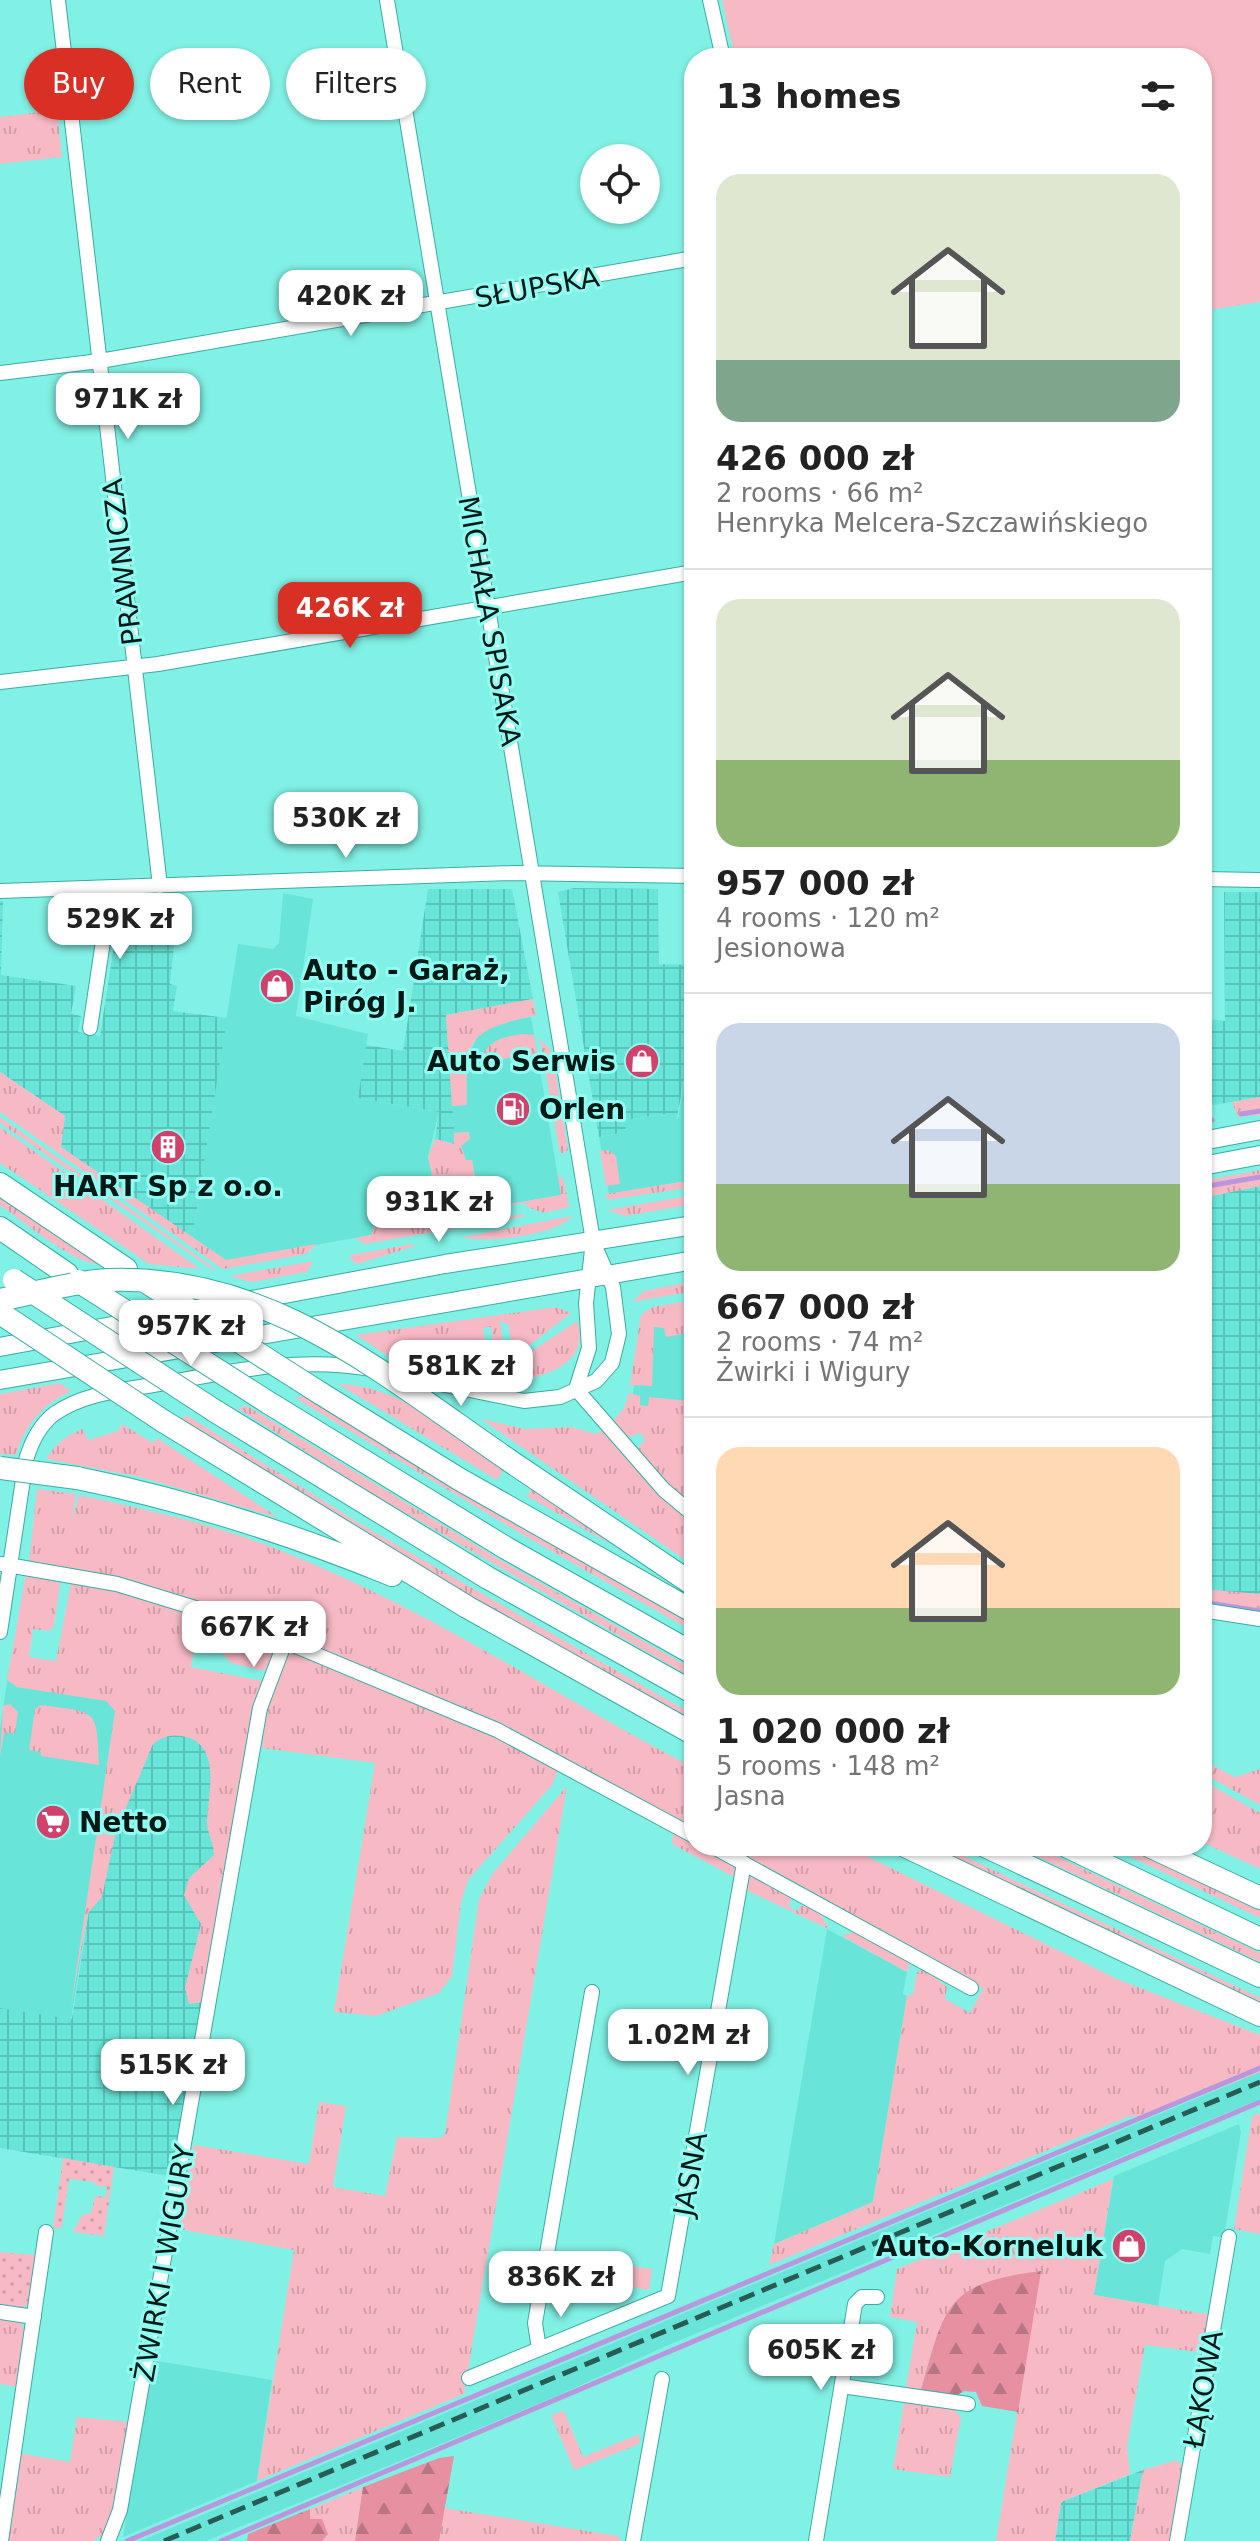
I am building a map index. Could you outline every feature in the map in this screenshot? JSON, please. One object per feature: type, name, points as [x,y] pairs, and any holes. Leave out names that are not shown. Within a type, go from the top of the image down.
[{"type":"highway","points":[[0,1184],[320,1393],[511,1509],[684,1606]]},
{"type":"highway","points":[[0,1228],[269,1403],[506,1548],[684,1648]]},
{"type":"highway","points":[[7,1275],[215,1411],[475,1570],[684,1687]]},
{"type":"highway","points":[[0,1300],[105,1280],[178,1283],[247,1300],[312,1328],[684,1578]]},
{"type":"highway","points":[[0,1313],[163,1421],[467,1607],[684,1728]]},
{"type":"highway","points":[[0,1468],[77,1478],[205,1507],[263,1525],[467,1607]]},
{"type":"highway","points":[[926,1856],[1260,2015]]},
{"type":"highway","points":[[1006,1856],[1260,1976]]},
{"type":"highway","points":[[1087,1856],[1260,1939]]},
{"type":"highway","points":[[1170,1856],[1260,1898]]},
{"type":"main road","points":[[1212,1139],[1260,1130]]},
{"type":"main road","points":[[1212,1164],[1260,1155]]},
{"type":"main road","points":[[0,1347],[430,1267],[684,1227]]},
{"type":"main road","points":[[0,1380],[684,1262]]},
{"type":"street","name":"PRAWNICZA","points":[[58,0],[160,886]]},
{"type":"street","name":"MICHAŁA SPISAKA","points":[[0,1632],[5,1565],[19,1491],[32,1444],[49,1419],[82,1400],[254,1367],[311,1364],[358,1367],[516,1400],[552,1399],[607,1373],[616,1354],[619,1334],[609,1275],[593,1241],[387,0]]},
{"type":"street","points":[[710,0],[721,48]]},
{"type":"street","name":"SŁUPSKA","points":[[0,373],[100,361],[684,260]]},
{"type":"street","points":[[0,682],[135,667],[684,574]]},
{"type":"street","points":[[0,891],[533,873],[684,876]]},
{"type":"street","points":[[1212,879],[1260,880]]},
{"type":"street","points":[[90,1028],[111,888]]},
{"type":"street","name":"MICHAŁA SPISAKA","points":[[576,1389],[589,1348],[588,1279],[593,1241]]},
{"type":"street","points":[[576,1389],[664,1490],[684,1507]]},
{"type":"street","points":[[5,1565],[156,1594],[285,1642],[497,1730],[684,1831]]},
{"type":"street","points":[[1212,1612],[1260,1619]]},
{"type":"street","name":"ŻWIRKI I WIGURY","points":[[108,2541],[120,2510],[260,1708],[285,1642]]},
{"type":"street","points":[[731,1856],[971,1988]]},
{"type":"street","name":"JASNA","points":[[539,2349],[668,2296],[744,1863]]},
{"type":"street","points":[[469,2378],[539,2349],[535,2323],[592,1992]]},
{"type":"street","points":[[1,2541],[46,2232]]},
{"type":"street","name":"ŁĄKOWA","points":[[1177,2541],[1229,2237]]},
{"type":"street","points":[[816,2541],[855,2304],[862,2297],[877,2297]]},
{"type":"street","points":[[0,2312],[34,2317]]},
{"type":"street","points":[[633,2541],[662,2379]]},
{"type":"street","points":[[842,2386],[968,2404]]},
{"type":"shaded area","points":[[574,888],[658,889],[659,964],[684,965],[684,1079],[676,1123],[671,1113],[632,1119],[627,1121],[625,1132],[599,1137],[558,892]]},
{"type":"shaded area","points":[[428,889],[512,889],[533,999],[446,1015],[455,1144],[435,1139],[439,1112],[358,1098],[366,1045],[403,1051]]},
{"type":"shaded area","points":[[1224,892],[1260,892],[1260,1097],[1212,1105],[1212,1019],[1225,1021]]},
{"type":"shaded area","points":[[283,893],[313,899],[296,1016],[368,1034],[358,1098],[439,1112],[428,1157],[432,1173],[421,1219],[371,1235],[226,1261],[192,1240],[238,944],[273,949],[279,943]]},
{"type":"shaded area","points":[[157,896],[160,903],[172,903],[175,937],[170,984],[177,986],[173,1011],[227,1018],[192,1240],[61,1147],[65,1116],[0,1072],[0,901],[3,901],[1,975],[76,986],[71,1014],[81,1016],[78,1032],[100,1036],[120,907],[129,898]]},
{"type":"shaded area","points":[[531,1017],[561,1195],[475,1210],[478,1196],[472,1160],[466,1161],[461,1145],[469,1132],[454,1133],[452,1106],[466,1105],[467,1060],[477,1037],[497,1023]]},
{"type":"shaded area","points":[[684,1083],[684,1182],[609,1194],[599,1137],[625,1132],[626,1120],[671,1113],[678,1119]]},
{"type":"shaded area","points":[[1260,1186],[1260,1604],[1212,1597],[1212,1196]]},
{"type":"shaded area","points":[[684,1310],[684,1418],[630,1410],[646,1316]]},
{"type":"shaded area","points":[[9,1668],[123,1687],[71,2020],[0,2008],[0,1729]]},
{"type":"shaded area","points":[[253,1708],[175,2177],[0,2148],[0,2008],[72,2019],[120,1712]]},
{"type":"shaded area","points":[[827,1929],[907,1972],[903,1994],[907,1996],[873,2202],[774,2244]]},
{"type":"shaded area","points":[[1260,2072],[1260,2099],[666,2346],[557,2396],[206,2541],[140,2541]]},
{"type":"shaded area","points":[[1239,2124],[1241,2132],[1224,2237],[1213,2236],[1210,2254],[1182,2249],[1165,2261],[1158,2306],[1094,2295],[1114,2176]]},
{"type":"shaded area","points":[[151,2360],[272,2380],[257,2481],[123,2537]]},
{"type":"shaded area","points":[[1143,2470],[1130,2541],[1055,2541],[1061,2502]]},
{"type":"green space","points":[[722,0],[1260,0],[1260,302],[1212,309],[1212,48],[733,48]]},
{"type":"green space","points":[[24,114],[24,120],[58,120],[62,157],[0,164],[0,117]]},
{"type":"green space","points":[[533,999],[536,1015],[497,1026],[476,1040],[470,1050],[468,1064],[467,1105],[452,1106],[446,1015]]},
{"type":"green space","points":[[534,1035],[539,1062],[533,1062],[530,1052],[519,1055],[519,1066],[516,1057],[502,1059],[503,1068],[486,1071],[481,1060],[488,1048],[502,1038]]},
{"type":"green space","points":[[540,1038],[552,1052],[568,1150],[560,1154]]},
{"type":"green space","points":[[0,1072],[65,1116],[61,1147],[226,1260],[316,1244],[307,1254],[223,1269],[0,1112]]},
{"type":"green space","points":[[1260,1097],[1260,1115],[1238,1117],[1232,1102]]},
{"type":"green space","points":[[0,1117],[214,1268],[213,1270],[0,1123]]},
{"type":"green space","points":[[0,1127],[200,1269],[149,1264],[0,1163]]},
{"type":"green space","points":[[469,1132],[470,1139],[461,1146],[466,1160],[472,1160],[478,1196],[476,1210],[561,1195],[558,1174],[564,1180],[569,1207],[544,1213],[527,1207],[526,1203],[489,1209],[491,1219],[524,1214],[522,1217],[365,1244],[355,1238],[371,1235],[379,1216],[421,1219],[432,1174],[428,1157],[435,1139],[454,1144],[454,1133]]},
{"type":"green space","points":[[608,1150],[616,1156],[620,1184],[606,1186],[600,1151]]},
{"type":"green space","points":[[1260,1170],[1260,1186],[1212,1196],[1212,1179]]},
{"type":"green space","points":[[684,1182],[684,1188],[607,1200],[606,1194]]},
{"type":"green space","points":[[0,1195],[101,1264],[78,1258],[50,1241],[0,1205]]},
{"type":"green space","points":[[684,1197],[684,1206],[625,1216],[607,1210]]},
{"type":"green space","points":[[572,1216],[564,1223],[537,1233],[486,1239],[463,1237]]},
{"type":"green space","points":[[415,1246],[357,1264],[350,1259],[351,1255]]},
{"type":"green space","points":[[313,1261],[307,1272],[251,1282],[230,1276]]},
{"type":"green space","points":[[684,1283],[684,1293],[632,1302],[644,1291]]},
{"type":"green space","points":[[684,1302],[684,1334],[666,1337],[664,1328],[654,1327],[652,1386],[630,1385],[641,1315],[652,1307]]},
{"type":"green space","points":[[556,1307],[571,1313],[522,1351],[513,1353],[508,1324],[500,1321],[506,1362],[493,1345],[491,1327],[483,1328],[485,1340],[476,1342],[477,1348],[486,1347],[500,1366],[488,1372],[457,1363],[455,1366],[431,1361],[430,1364],[399,1363],[356,1335]]},
{"type":"green space","points":[[577,1321],[580,1335],[573,1356],[555,1370],[519,1380],[509,1366]]},
{"type":"green space","points":[[60,1383],[71,1391],[36,1417],[24,1434],[16,1455],[0,1454],[0,1394]]},
{"type":"green space","points":[[338,1384],[361,1387],[405,1402],[504,1469],[497,1480]]},
{"type":"green space","points":[[629,1393],[640,1396],[640,1405],[648,1406],[649,1397],[684,1400],[684,1499],[639,1453],[638,1448],[645,1439],[640,1433],[627,1438],[612,1422],[624,1408]]},
{"type":"green space","points":[[305,1396],[684,1617],[684,1626],[518,1532],[295,1398]]},
{"type":"green space","points":[[247,1406],[500,1560],[684,1664],[684,1673],[371,1493],[237,1408]]},
{"type":"green space","points":[[188,1416],[362,1525],[684,1709],[684,1719],[435,1578],[179,1418]]},
{"type":"green space","points":[[481,1419],[525,1429],[571,1427],[596,1434],[602,1430],[656,1491],[684,1514],[684,1559]]},
{"type":"green space","points":[[122,1424],[153,1443],[157,1438],[279,1518],[140,1477],[46,1459],[62,1441],[83,1429],[88,1440],[118,1431]]},
{"type":"green space","points":[[532,1488],[608,1540],[607,1542],[527,1496]]},
{"type":"green space","points":[[37,1489],[76,1494],[72,1520],[79,1495],[209,1526],[259,1542],[390,1600],[684,1763],[684,1824],[524,1737],[379,1673],[164,1590],[29,1563]]},
{"type":"green space","points":[[26,1574],[59,1581],[60,1584],[54,1626],[49,1631],[33,1629],[29,1657],[56,1661],[71,1583],[129,1593],[202,1615],[277,1648],[264,1671],[231,1663],[222,1653],[222,1643],[196,1639],[191,1667],[263,1681],[252,1708],[204,2002],[189,2004],[185,1988],[201,1924],[184,1895],[189,1878],[214,1855],[207,1824],[210,1772],[204,1749],[195,1741],[174,1735],[153,1744],[116,1831],[102,1897],[88,1913],[71,2006],[115,1711],[106,1701],[17,1687],[7,1680]]},
{"type":"green space","points":[[1212,1590],[1260,1594],[1260,1614],[1212,1607]]},
{"type":"green space","points":[[288,1651],[475,1725],[558,1771],[552,1785],[468,1880],[461,1902],[452,1976],[439,1993],[376,2016],[334,2012],[375,1763],[262,1748],[268,1696]]},
{"type":"green space","points":[[10,1704],[18,1712],[15,1733],[4,1733],[0,1756],[3,1706]]},
{"type":"green space","points":[[41,1705],[90,1716],[97,1732],[99,1765],[41,1756],[41,1752],[29,1750],[35,1709]]},
{"type":"green space","points":[[1212,1765],[1235,1777],[1260,1769],[1260,1805],[1212,1779]]},
{"type":"green space","points":[[567,1786],[464,2394],[257,2481],[294,2250],[179,2229],[194,2145],[309,2164],[319,2102],[346,2106],[333,2187],[385,2196],[397,2137],[440,2138],[445,2134],[479,1899],[493,1873]]},
{"type":"green space","points":[[1212,1786],[1260,1813],[1260,1869],[1212,1847]]},
{"type":"green space","points":[[673,1832],[684,1838],[684,1850],[672,1844]]},
{"type":"green space","points":[[695,1856],[719,1856],[736,1865],[736,1878]]},
{"type":"green space","points":[[743,1856],[866,1856],[1117,1979],[1260,2035],[1260,2072],[1147,2117],[1130,2116],[769,2265],[774,2244],[873,2202],[907,1996],[913,1994],[917,1972],[925,1969],[947,1987],[945,1999],[970,2013],[983,1988]]},
{"type":"green space","points":[[947,1856],[964,1856],[1260,1998],[1260,2005]]},
{"type":"green space","points":[[1036,1856],[1056,1856],[1260,1953],[1260,1962]]},
{"type":"green space","points":[[1129,1856],[1148,1856],[1260,1909],[1260,1918]]},
{"type":"green space","points":[[753,1875],[791,1898],[789,1906],[796,1911],[805,1903],[818,1909],[829,1929],[748,1891],[748,1877]]},
{"type":"green space","points":[[856,1931],[910,1962],[907,1972],[842,1936]]},
{"type":"green space","points":[[1260,2113],[1260,2234],[1234,2229],[1252,2116]]},
{"type":"green space","points":[[63,2158],[114,2167],[104,2236],[73,2232],[82,2215],[91,2213],[95,2196],[106,2197],[107,2187],[95,2185],[95,2182],[69,2179],[62,2225],[59,2229],[53,2228]]},
{"type":"green space","points":[[1113,2179],[1094,2295],[1212,2315],[1205,2353],[1145,2345],[1127,2446],[1130,2474],[1061,2502],[1055,2541],[996,2541],[1040,2272],[932,2350],[921,2390],[906,2388],[917,2322],[890,2317],[897,2269]]},
{"type":"green space","points":[[0,2252],[36,2255],[28,2304],[20,2310],[0,2306]]},
{"type":"green space","points":[[625,2265],[652,2269],[649,2290],[622,2285]]},
{"type":"green space","points":[[1041,2271],[1018,2412],[982,2406],[976,2392],[964,2391],[956,2396],[921,2390],[936,2338],[954,2304],[967,2292],[985,2283]]},
{"type":"green space","points":[[0,2318],[20,2322],[24,2328],[18,2387],[0,2384]]},
{"type":"green space","points":[[904,2402],[954,2409],[961,2417],[950,2477],[893,2469]]},
{"type":"green space","points":[[564,2411],[583,2457],[640,2434],[639,2444],[574,2470],[551,2415]]},
{"type":"green space","points":[[77,2417],[132,2422],[110,2522],[104,2534],[93,2541],[6,2541],[19,2453],[70,2462]]},
{"type":"green space","points":[[454,2456],[439,2541],[355,2541],[363,2487],[439,2458]]},
{"type":"green space","points":[[1177,2460],[1184,2468],[1171,2541],[1130,2541],[1143,2470]]},
{"type":"green space","points":[[363,2487],[355,2541],[322,2541],[328,2533],[310,2519],[310,2509]]},
{"type":"green space","points":[[444,2508],[618,2536],[621,2541],[439,2541]]},
{"type":"green space","points":[[310,2509],[310,2519],[322,2519],[328,2534],[322,2541],[247,2541],[248,2534]]},
{"type":"waterway","points":[[1241,1114],[1260,1111]]},
{"type":"waterway","points":[[1212,1185],[1260,1177]]},
{"type":"waterway","points":[[1212,1604],[1260,1611]]},
{"type":"waterway","points":[[127,2541],[1260,2068]]},
{"type":"waterway","points":[[221,2541],[1260,2102]]},
{"type":"railway","points":[[164,2541],[1260,2082]]},
{"type":"place","name":"Auto - Garaż, Piróg J.","points":[[277,986]]},
{"type":"place","name":"Auto Serwis","points":[[642,1061]]},
{"type":"place","name":"Orlen","points":[[513,1109]]},
{"type":"place","name":"HART Sp z o.o.","points":[[168,1147]]},
{"type":"place","name":"Netto","points":[[53,1822]]},
{"type":"place","name":"Auto-Korneluk","points":[[1129,2246]]}]
